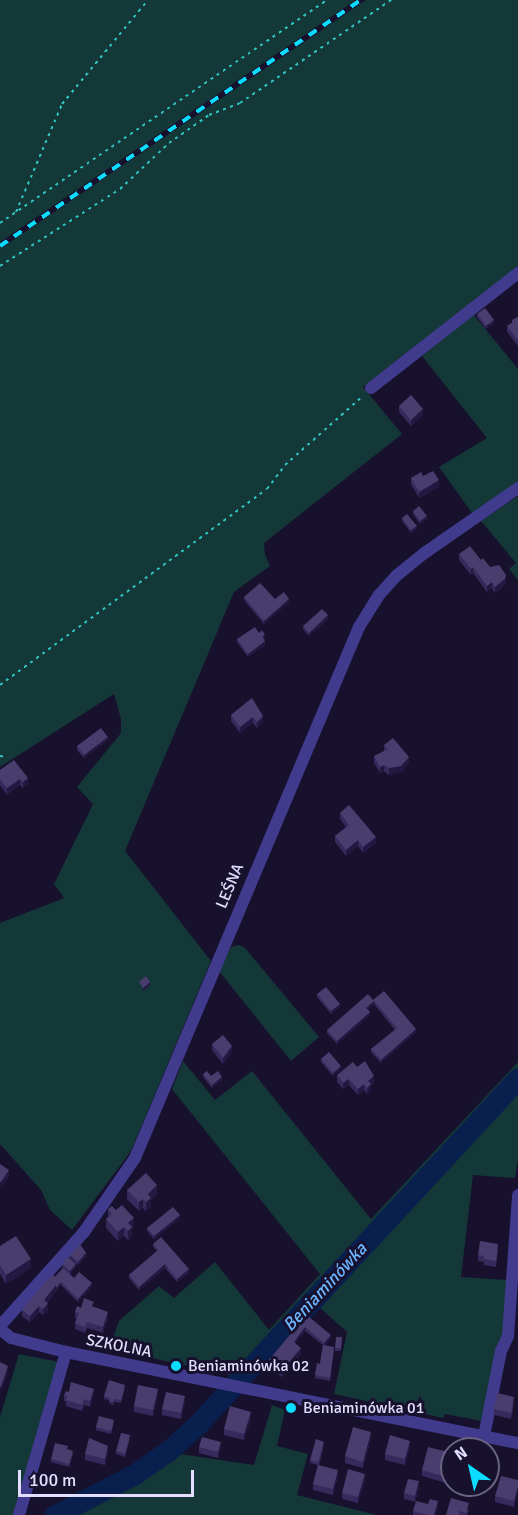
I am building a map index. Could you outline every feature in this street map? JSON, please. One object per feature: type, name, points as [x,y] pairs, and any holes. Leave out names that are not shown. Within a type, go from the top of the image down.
[{"type":"street","points":[[371,388],[518,273]]},
{"type":"street","name":"LEŚNA","points":[[0,1327],[84,1233],[135,1158],[359,627],[379,596],[396,576],[426,552],[518,488]]},
{"type":"street","points":[[484,1436],[501,1351],[508,1336],[518,1195]]},
{"type":"street","name":"SZKOLNA","points":[[0,1327],[11,1338],[66,1352],[247,1388],[272,1397],[310,1405],[518,1443]]},
{"type":"street","points":[[20,1515],[66,1352]]},
{"type":"path","points":[[16,212],[62,104],[148,0]]},
{"type":"path","points":[[0,223],[327,0]]},
{"type":"path","points":[[0,266],[120,189],[169,143],[209,115],[240,103],[391,0]]},
{"type":"path","points":[[0,685],[267,489],[285,465],[371,388]]},
{"type":"path","points":[[0,756],[6,757]]},
{"type":"green space","points":[[0,0],[356,0],[0,242]]},
{"type":"green space","points":[[366,0],[518,0],[518,266],[363,387],[402,434],[264,543],[265,555],[270,566],[234,592],[125,851],[211,961],[131,1151],[72,1230],[50,1210],[41,1190],[0,1144],[0,923],[64,898],[54,884],[93,804],[77,787],[121,733],[121,719],[114,694],[0,767],[0,249]]},
{"type":"green space","points":[[473,314],[518,369],[518,482],[472,513],[439,467],[487,438],[422,356]]},
{"type":"green space","points":[[518,496],[518,580],[509,569],[516,563],[481,521]]},
{"type":"green space","points":[[239,945],[245,948],[319,1037],[291,1061],[219,971],[231,947]]},
{"type":"green space","points":[[183,1061],[215,1100],[252,1071],[371,1219],[518,1062],[518,1159],[515,1178],[473,1175],[461,1277],[507,1280],[503,1338],[496,1347],[482,1421],[445,1414],[443,1418],[334,1394],[347,1332],[318,1306],[250,1379],[109,1349],[119,1321],[159,1286],[174,1298],[215,1262],[269,1330],[320,1274],[172,1089]]},
{"type":"green space","points":[[19,1354],[59,1362],[16,1515],[0,1515],[0,1417]]},
{"type":"green space","points":[[272,1405],[285,1410],[277,1446],[308,1454],[297,1495],[377,1515],[74,1515],[180,1454],[254,1465]]},
{"type":"building","points":[[485,308],[494,320],[486,326],[477,314]]},
{"type":"building","points":[[518,317],[518,340],[507,326]]},
{"type":"building","points":[[411,395],[423,409],[411,420],[399,406]]},
{"type":"building","points":[[433,471],[439,480],[419,492],[411,478],[421,472],[423,476]]},
{"type":"building","points":[[419,506],[427,516],[420,521],[413,511]]},
{"type":"building","points":[[407,514],[417,526],[411,530],[402,518]]},
{"type":"building","points":[[470,546],[490,567],[499,565],[506,575],[505,579],[495,587],[492,582],[487,586],[473,567],[471,569],[459,554]]},
{"type":"building","points":[[260,583],[275,599],[284,592],[289,599],[264,621],[244,597]]},
{"type":"building","points":[[322,609],[328,615],[309,633],[303,626]]},
{"type":"building","points":[[255,627],[259,633],[262,630],[265,635],[262,637],[265,641],[248,654],[237,639]]},
{"type":"building","points":[[252,698],[263,716],[257,722],[253,717],[240,727],[231,715]]},
{"type":"building","points":[[101,728],[108,737],[84,755],[77,746]]},
{"type":"building","points":[[393,738],[409,757],[401,766],[389,768],[384,765],[380,767],[374,756],[388,749],[384,745]]},
{"type":"building","points":[[14,760],[28,778],[23,782],[20,779],[7,788],[0,779],[0,770]]},
{"type":"building","points":[[349,805],[376,837],[363,847],[358,840],[346,850],[335,836],[349,825],[340,813]]},
{"type":"building","points":[[146,976],[150,982],[143,988],[139,982]]},
{"type":"building","points":[[326,987],[340,1004],[331,1011],[317,994]]},
{"type":"building","points":[[384,991],[416,1029],[381,1060],[371,1049],[397,1028],[374,1001],[366,1008],[370,1012],[337,1041],[327,1030],[368,994],[373,1000]]},
{"type":"building","points":[[223,1035],[232,1046],[223,1058],[212,1044]]},
{"type":"building","points":[[329,1052],[341,1066],[333,1073],[321,1059]]},
{"type":"building","points":[[365,1061],[374,1076],[368,1081],[371,1084],[367,1088],[364,1084],[358,1089],[349,1079],[343,1083],[337,1075],[353,1062],[357,1067]]},
{"type":"building","points":[[207,1071],[211,1076],[218,1071],[222,1077],[212,1085],[203,1074]]},
{"type":"building","points":[[0,1164],[9,1170],[1,1182],[0,1182]]},
{"type":"building","points":[[146,1173],[157,1185],[148,1194],[151,1198],[146,1202],[143,1199],[139,1202],[127,1190]]},
{"type":"building","points":[[122,1205],[134,1218],[128,1223],[132,1227],[128,1231],[124,1227],[118,1232],[106,1219],[112,1214],[108,1209],[112,1206],[116,1210]]},
{"type":"building","points":[[173,1207],[180,1215],[154,1236],[147,1228]]},
{"type":"building","points":[[16,1236],[31,1259],[6,1275],[0,1265],[0,1246]]},
{"type":"building","points":[[161,1237],[189,1269],[177,1279],[165,1264],[139,1287],[129,1275],[158,1250],[153,1244]]},
{"type":"building","points":[[480,1241],[498,1244],[496,1261],[484,1259],[484,1256],[478,1255]]},
{"type":"building","points":[[80,1244],[86,1253],[78,1262],[70,1255]]},
{"type":"building","points":[[68,1257],[76,1264],[70,1271],[62,1264]]},
{"type":"building","points":[[63,1268],[74,1278],[79,1272],[92,1283],[78,1299],[61,1282],[56,1288],[56,1285],[48,1279],[53,1274],[55,1277]]},
{"type":"building","points":[[48,1279],[56,1285],[44,1300],[48,1303],[43,1309],[39,1306],[30,1316],[22,1310]]},
{"type":"building","points":[[84,1298],[94,1302],[92,1306],[108,1312],[103,1327],[87,1322],[85,1327],[75,1323],[79,1313],[75,1312],[77,1306],[81,1308]]},
{"type":"building","points":[[308,1316],[331,1335],[324,1343],[305,1327],[294,1342],[288,1337]]},
{"type":"building","points":[[288,1337],[301,1348],[282,1371],[269,1360]]},
{"type":"building","points":[[336,1337],[342,1337],[341,1348],[335,1348]]},
{"type":"building","points":[[323,1345],[334,1347],[330,1378],[315,1375],[317,1363],[320,1364]]},
{"type":"building","points":[[0,1362],[8,1366],[1,1387],[0,1387]]},
{"type":"building","points":[[109,1380],[125,1385],[121,1400],[114,1399],[113,1402],[104,1396]]},
{"type":"building","points":[[71,1382],[94,1389],[90,1401],[84,1399],[82,1405],[66,1400],[67,1396],[64,1395],[66,1391],[69,1392]]},
{"type":"building","points":[[138,1385],[158,1389],[153,1410],[134,1406]]},
{"type":"building","points":[[166,1392],[185,1396],[181,1413],[162,1409]]},
{"type":"building","points":[[497,1393],[514,1397],[511,1413],[494,1409]]},
{"type":"building","points":[[230,1406],[251,1412],[244,1434],[224,1429]]},
{"type":"building","points":[[99,1416],[114,1420],[111,1431],[96,1427]]},
{"type":"building","points":[[353,1427],[371,1432],[363,1462],[345,1456]]},
{"type":"building","points":[[121,1433],[130,1435],[125,1454],[116,1451]]},
{"type":"building","points":[[390,1435],[410,1441],[405,1459],[385,1454]]},
{"type":"building","points":[[202,1437],[221,1442],[218,1452],[199,1447]]},
{"type":"building","points":[[89,1438],[108,1446],[105,1459],[85,1454]]},
{"type":"building","points":[[316,1439],[324,1442],[318,1462],[310,1460]]},
{"type":"building","points":[[55,1443],[68,1446],[67,1449],[73,1451],[69,1464],[51,1459]]},
{"type":"building","points":[[428,1447],[440,1450],[440,1475],[422,1470]]},
{"type":"building","points":[[318,1465],[338,1470],[333,1489],[313,1484]]},
{"type":"building","points":[[348,1469],[365,1474],[358,1497],[342,1493]]},
{"type":"building","points":[[501,1476],[518,1480],[514,1501],[499,1497]]},
{"type":"building","points":[[408,1479],[419,1481],[415,1496],[404,1493]]},
{"type":"building","points":[[451,1498],[469,1503],[466,1513],[460,1511],[459,1515],[446,1515]]},
{"type":"building","points":[[430,1499],[438,1501],[434,1515],[413,1511],[416,1501],[428,1504]]},
{"type":"waterway","name":"Beniaminówka","points":[[55,1515],[135,1474],[167,1452],[197,1425],[518,1078]]},
{"type":"railway","points":[[0,246],[361,0]]},
{"type":"place","name":"Beniaminówka 02","points":[[176,1366]]},
{"type":"place","name":"Beniaminówka 01","points":[[291,1408]]}]
